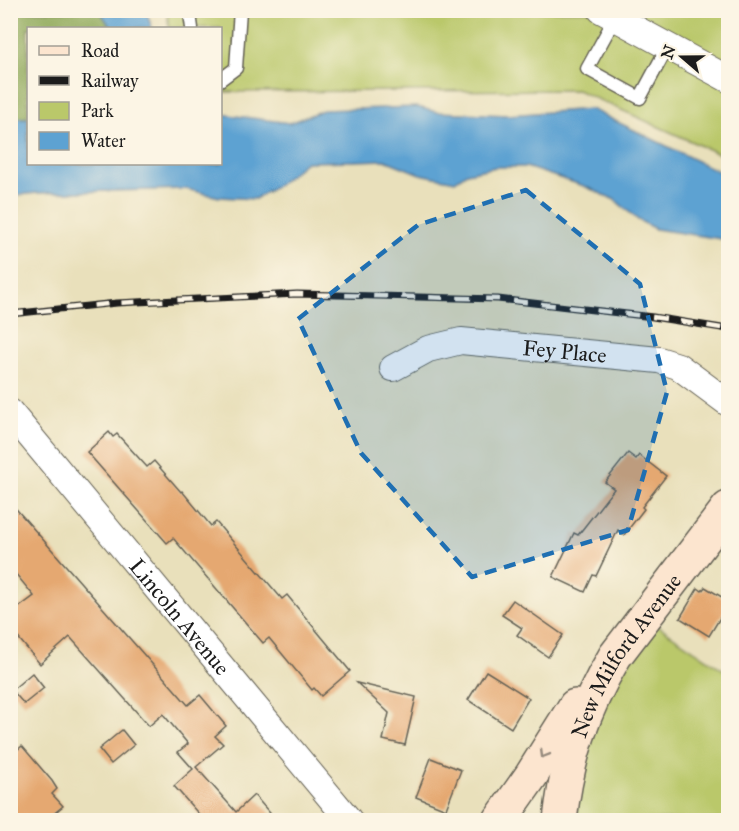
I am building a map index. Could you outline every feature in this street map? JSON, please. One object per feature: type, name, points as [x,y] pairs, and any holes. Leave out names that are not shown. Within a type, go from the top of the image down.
[{"type":"main road","name":"New Milford Avenue","points":[[560,820],[568,764],[594,694],[615,656],[727,513]]},
{"type":"main road","points":[[500,820],[531,776],[596,673],[615,656]]},
{"type":"street","points":[[608,14],[729,79]]},
{"type":"street","name":"Fey Place","points":[[393,368],[428,349],[461,341],[659,360],[678,366],[729,403]]},
{"type":"street","name":"Lincoln Avenue","points":[[10,412],[350,820]]},
{"type":"lane","points":[[192,10],[190,14],[192,27]]},
{"type":"lane","points":[[222,78],[236,68],[240,10]]},
{"type":"lane","points":[[608,14],[587,69],[640,98],[668,46]]},
{"type":"highlighted area","points":[[526,190],[640,284],[667,392],[628,530],[472,577],[361,453],[298,319],[418,225]]},
{"type":"green space","points":[[11,11],[100,11],[110,27],[27,27],[27,118],[16,118],[11,121]]},
{"type":"green space","points":[[167,11],[728,11],[728,158],[577,90],[222,92],[222,27],[169,27]]},
{"type":"green space","points":[[645,617],[728,673],[728,820],[560,820],[563,795]]},
{"type":"water","points":[[100,11],[146,11],[152,27],[110,27]]},
{"type":"water","points":[[417,107],[437,112],[508,115],[591,109],[728,176],[728,240],[655,229],[638,220],[615,200],[584,186],[526,167],[496,167],[467,173],[455,181],[420,174],[385,160],[306,162],[278,185],[255,199],[219,197],[186,189],[37,193],[11,196],[11,121],[16,118],[27,118],[27,165],[222,165],[222,114],[290,123],[323,110]]},
{"type":"building","points":[[109,432],[113,437],[117,434],[147,467],[154,461],[211,526],[216,522],[282,599],[287,595],[350,671],[321,696],[314,688],[312,690],[269,638],[263,643],[173,538],[167,543],[87,452]]},
{"type":"building","points":[[628,453],[636,459],[639,455],[666,476],[624,535],[618,530],[596,576],[593,575],[585,592],[553,577],[574,533],[578,535],[614,489],[605,482]]},
{"type":"building","points":[[10,502],[188,705],[200,695],[226,726],[215,736],[223,744],[196,767],[236,812],[254,795],[276,820],[204,820],[174,786],[193,769],[178,752],[188,744],[163,714],[149,726],[70,637],[40,664],[10,628],[10,614],[34,596],[10,567]]},
{"type":"building","points":[[705,587],[727,600],[724,606],[726,608],[709,636],[680,618],[698,588],[702,591]]},
{"type":"building","points":[[513,600],[563,635],[548,657],[517,635],[522,628],[502,615]]},
{"type":"building","points":[[486,671],[529,698],[511,728],[468,700]]},
{"type":"building","points":[[32,673],[44,688],[24,704],[12,690]]},
{"type":"building","points":[[357,683],[416,697],[405,745],[383,740],[389,713]]},
{"type":"building","points":[[122,730],[134,745],[111,764],[99,749]]},
{"type":"building","points":[[22,746],[52,781],[57,789],[52,794],[63,806],[46,820],[10,820],[10,756]]},
{"type":"building","points":[[431,758],[461,770],[446,809],[416,797]]},
{"type":"railway","points":[[10,314],[117,303],[297,294],[498,299],[653,317],[728,329]]}]
